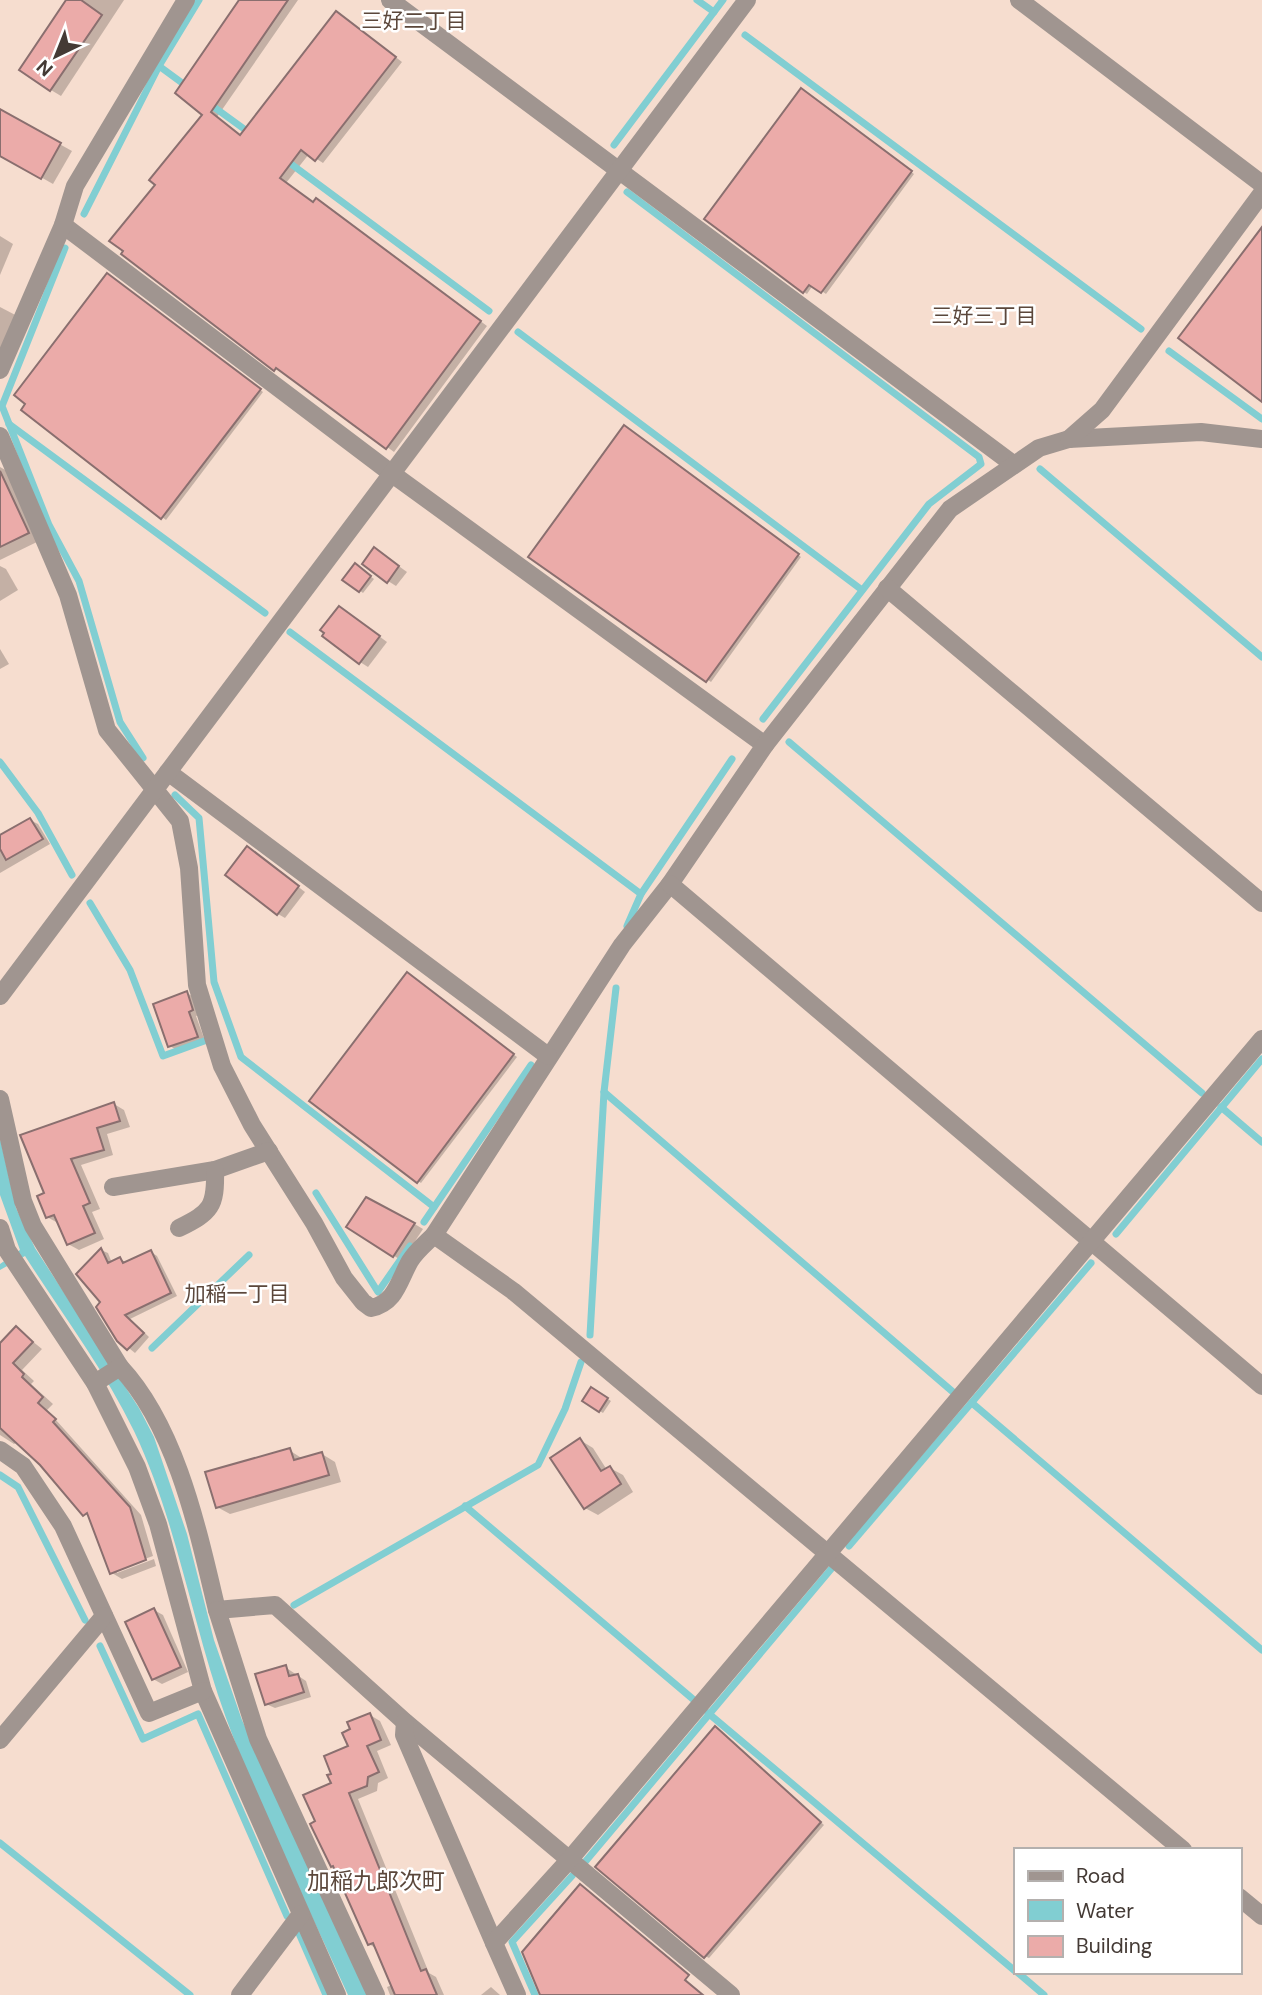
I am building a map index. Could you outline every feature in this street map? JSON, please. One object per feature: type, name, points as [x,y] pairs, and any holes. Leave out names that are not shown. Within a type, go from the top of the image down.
[{"type":"street","points":[[0,370],[63,225],[75,186],[186,0]]},
{"type":"street","points":[[390,0],[1013,464]]},
{"type":"street","points":[[0,996],[747,0]]},
{"type":"street","points":[[1019,0],[1262,184]]},
{"type":"street","points":[[1069,439],[1102,410],[1262,192]]},
{"type":"street","points":[[63,225],[391,472],[765,745]]},
{"type":"street","points":[[0,436],[68,595],[107,730],[180,821],[189,868],[197,985],[222,1066],[344,1278],[363,1302],[372,1308],[383,1306],[400,1286],[411,1260],[434,1235],[622,945],[670,884],[765,745],[950,509],[1039,448],[1069,439],[1201,432],[1262,439]]},
{"type":"street","points":[[887,587],[1262,903]]},
{"type":"street","points":[[168,772],[548,1056]]},
{"type":"street","points":[[670,884],[1262,1386]]},
{"type":"street","points":[[494,1943],[570,1859],[1262,1039]]},
{"type":"street","points":[[0,1099],[23,1201],[108,1374],[158,1524],[203,1691],[337,1995]]},
{"type":"street","points":[[113,1187],[215,1170],[269,1151]]},
{"type":"street","points":[[179,1228],[206,1215],[212,1204],[215,1170]]},
{"type":"street","points":[[0,1228],[12,1257],[108,1374],[131,1378],[161,1431],[195,1517],[217,1610],[258,1739],[376,1995]]},
{"type":"street","points":[[434,1235],[513,1291],[1181,1848]]},
{"type":"street","points":[[0,1450],[23,1466],[63,1526],[149,1713],[203,1691]]},
{"type":"street","points":[[217,1610],[275,1605],[405,1722],[731,1995]]},
{"type":"street","points":[[0,1740],[104,1616]]},
{"type":"street","points":[[405,1722],[404,1735],[517,1995]]},
{"type":"street","points":[[1241,1899],[1262,1916]]},
{"type":"street","points":[[240,1995],[302,1914]]},
{"type":"water","points":[[0,1138],[16,1208],[35,1248],[139,1408],[154,1437],[187,1534],[214,1640],[242,1720],[367,1995],[348,1995],[254,1789],[214,1682],[162,1501],[134,1431],[96,1364],[25,1256],[0,1270],[0,1264],[20,1250],[0,1195]]},
{"type":"building","points":[[66,0],[81,0],[102,15],[50,91],[19,70]]},
{"type":"building","points":[[239,0],[288,0],[211,112],[240,135],[336,11],[396,57],[315,161],[301,150],[280,178],[313,202],[316,198],[481,321],[386,449],[276,368],[274,371],[121,254],[123,251],[109,241],[155,185],[149,180],[202,115],[175,93]]},
{"type":"building","points":[[801,88],[912,171],[821,293],[809,285],[803,293],[704,219]]},
{"type":"building","points":[[0,109],[61,143],[41,179],[0,156]]},
{"type":"building","points":[[1262,227],[1262,402],[1178,338]]},
{"type":"building","points":[[107,273],[261,389],[161,519],[21,410],[25,404],[14,395]]},
{"type":"building","points":[[624,425],[799,554],[706,682],[528,557]]},
{"type":"building","points":[[0,471],[29,533],[0,547]]},
{"type":"building","points":[[374,547],[399,566],[387,583],[362,564]]},
{"type":"building","points":[[355,563],[371,576],[359,592],[342,580]]},
{"type":"building","points":[[339,606],[380,636],[359,664],[322,636],[324,633],[320,630]]},
{"type":"building","points":[[30,818],[43,839],[6,860],[0,849],[0,835]]},
{"type":"building","points":[[247,846],[299,886],[277,915],[225,875]]},
{"type":"building","points":[[407,972],[514,1054],[417,1183],[309,1101]]},
{"type":"building","points":[[187,991],[193,1010],[189,1012],[198,1037],[168,1047],[153,1004]]},
{"type":"building","points":[[114,1102],[120,1121],[97,1128],[104,1150],[71,1159],[90,1203],[83,1206],[95,1233],[67,1245],[54,1215],[46,1218],[37,1196],[44,1193],[20,1135]]},
{"type":"building","points":[[366,1197],[415,1223],[393,1257],[346,1227]]},
{"type":"building","points":[[101,1248],[108,1263],[120,1257],[123,1263],[151,1250],[171,1293],[125,1315],[144,1333],[127,1350],[117,1341],[96,1307],[100,1302],[76,1274]]},
{"type":"building","points":[[16,1326],[33,1342],[13,1363],[24,1374],[22,1377],[43,1397],[38,1403],[56,1419],[53,1422],[130,1507],[146,1560],[110,1574],[87,1513],[83,1516],[40,1465],[0,1428],[0,1343]]},
{"type":"building","points":[[591,1387],[608,1398],[599,1412],[582,1401]]},
{"type":"building","points":[[580,1438],[601,1471],[610,1466],[621,1484],[584,1509],[550,1458]]},
{"type":"building","points":[[290,1448],[294,1460],[322,1452],[329,1475],[216,1508],[205,1472]]},
{"type":"building","points":[[154,1608],[181,1667],[152,1680],[125,1622]]},
{"type":"building","points":[[286,1665],[289,1676],[298,1674],[304,1692],[265,1705],[255,1674]]},
{"type":"building","points":[[370,1713],[381,1740],[367,1746],[379,1772],[368,1777],[367,1786],[349,1793],[421,1971],[426,1969],[437,1995],[395,1995],[373,1943],[368,1945],[333,1866],[331,1867],[310,1824],[315,1821],[303,1795],[331,1783],[327,1775],[331,1774],[324,1756],[348,1746],[342,1733],[350,1729],[347,1722]]},
{"type":"building","points":[[715,1726],[821,1822],[704,1958],[595,1867]]},
{"type":"building","points":[[580,1884],[689,1975],[685,1980],[703,1995],[540,1995],[522,1952]]},
{"type":"waterway","points":[[84,214],[159,66],[199,0]]},
{"type":"waterway","points":[[697,0],[714,12]]},
{"type":"waterway","points":[[614,145],[723,0]]},
{"type":"waterway","points":[[745,35],[1141,329]]},
{"type":"waterway","points":[[159,66],[189,88]]},
{"type":"waterway","points":[[207,102],[251,134]]},
{"type":"waterway","points":[[283,158],[489,311]]},
{"type":"waterway","points":[[627,192],[979,457],[981,464],[929,504],[763,719]]},
{"type":"waterway","points":[[65,248],[2,406],[49,525],[79,581],[120,722],[143,758]]},
{"type":"waterway","points":[[518,332],[862,590]]},
{"type":"waterway","points":[[1169,351],[1262,419]]},
{"type":"waterway","points":[[9,424],[265,613]]},
{"type":"waterway","points":[[1040,469],[1262,657]]},
{"type":"waterway","points":[[290,632],[641,894]]},
{"type":"waterway","points":[[789,742],[1202,1093]]},
{"type":"waterway","points":[[627,926],[641,894],[732,759]]},
{"type":"waterway","points":[[0,762],[38,813],[72,875]]},
{"type":"waterway","points":[[175,795],[199,818],[214,982],[241,1057],[434,1207]]},
{"type":"waterway","points":[[90,903],[130,970],[163,1056],[207,1040]]},
{"type":"waterway","points":[[590,1335],[604,1092],[616,988]]},
{"type":"waterway","points":[[1116,1234],[1262,1059]]},
{"type":"waterway","points":[[424,1222],[531,1065]]},
{"type":"waterway","points":[[604,1092],[953,1392]]},
{"type":"waterway","points":[[1221,1107],[1262,1142]]},
{"type":"waterway","points":[[316,1193],[378,1292],[410,1246]]},
{"type":"waterway","points":[[152,1348],[249,1255]]},
{"type":"waterway","points":[[849,1546],[1091,1263]]},
{"type":"waterway","points":[[294,1605],[538,1465],[565,1409],[581,1362]]},
{"type":"waterway","points":[[972,1403],[1262,1650]]},
{"type":"waterway","points":[[0,1475],[18,1487],[85,1620]]},
{"type":"waterway","points":[[465,1506],[694,1700]]},
{"type":"waterway","points":[[585,1862],[832,1568]]},
{"type":"waterway","points":[[100,1646],[143,1739],[198,1714],[287,1916]]},
{"type":"waterway","points":[[708,1713],[1014,1970]]},
{"type":"waterway","points":[[0,1843],[190,1995]]},
{"type":"waterway","points":[[535,1995],[512,1942],[572,1876]]},
{"type":"waterway","points":[[298,1931],[326,1995]]},
{"type":"waterway","points":[[1019,1974],[1044,1995]]},
{"type":"district","name":"三好二丁目","points":[[414,21]]},
{"type":"district","name":"三好三丁目","points":[[984,316]]},
{"type":"district","name":"加稲一丁目","points":[[237,1294]]},
{"type":"district","name":"加稲九郎次町","points":[[376,1881]]}]
